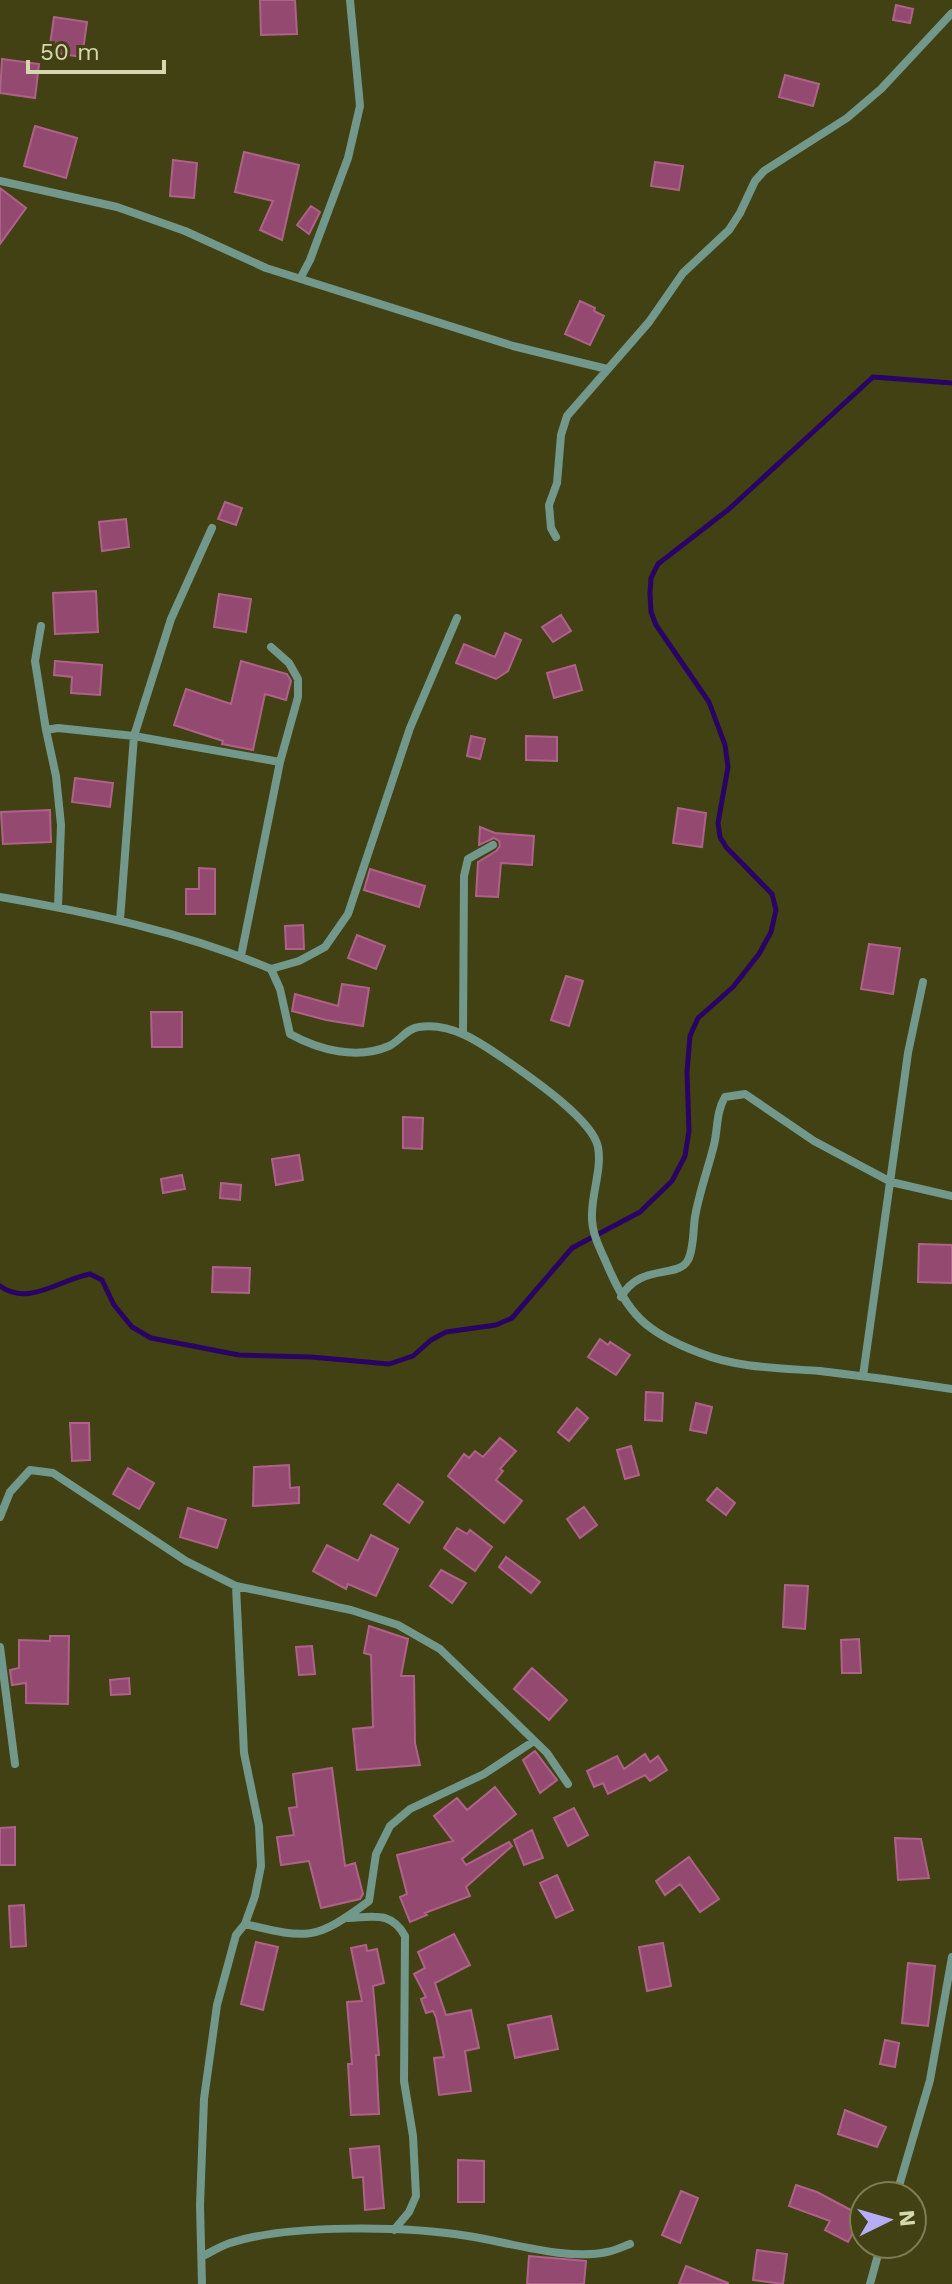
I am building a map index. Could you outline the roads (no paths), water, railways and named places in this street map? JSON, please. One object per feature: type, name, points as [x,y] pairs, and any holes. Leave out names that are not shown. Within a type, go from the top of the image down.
[{"type":"street","points":[[301,277],[348,158],[360,106],[350,0]]},
{"type":"street","points":[[556,537],[551,528],[549,505],[557,483],[561,435],[567,416],[649,322],[683,273],[729,230],[755,181],[764,171],[847,118],[881,89],[952,13]]},
{"type":"street","points":[[0,181],[117,207],[185,231],[266,268],[513,346],[607,369]]},
{"type":"street","points":[[120,920],[134,736],[171,619],[212,528]]},
{"type":"street","points":[[0,897],[120,920],[241,956],[271,969],[299,961],[325,947],[348,914],[410,728],[457,618]]},
{"type":"street","points":[[41,626],[35,661],[56,776],[61,825],[58,907]]},
{"type":"street","points":[[241,956],[280,762],[298,697],[298,679],[289,663],[271,647]]},
{"type":"street","points":[[46,730],[58,728],[134,736],[280,762]]},
{"type":"street","points":[[463,1034],[464,876],[468,859],[493,845]]},
{"type":"street","points":[[271,969],[280,989],[290,1034],[309,1045],[355,1054],[389,1046],[415,1027],[439,1026],[463,1034],[507,1061],[577,1114],[598,1146],[591,1213],[594,1235],[621,1297],[638,1319],[663,1337],[702,1354],[739,1364],[863,1376],[952,1389]]},
{"type":"street","points":[[863,1376],[908,1053],[923,982]]},
{"type":"street","points":[[621,1297],[637,1278],[680,1268],[688,1260],[696,1213],[715,1141],[719,1108],[725,1097],[745,1094],[814,1141],[891,1182],[952,1196]]},
{"type":"street","points":[[0,1517],[10,1492],[30,1470],[53,1473],[186,1561],[236,1586],[351,1610],[398,1625],[440,1649],[547,1753],[568,1784]]},
{"type":"street","points":[[202,2284],[200,2205],[204,2099],[217,2005],[236,1935],[245,1924],[261,1866],[259,1826],[244,1753],[236,1586]]},
{"type":"street","points":[[0,1647],[15,1764]]},
{"type":"street","points":[[245,1924],[292,1935],[315,1934],[346,1918],[369,1901],[376,1854],[390,1826],[410,1809],[484,1774],[534,1741]]},
{"type":"street","points":[[346,1918],[384,1917],[398,1924],[405,1936],[404,2081],[413,2136],[416,2196],[409,2212],[394,2230]]},
{"type":"street","points":[[901,2180],[930,2080],[952,1957]]},
{"type":"street","points":[[203,2256],[229,2243],[305,2231],[394,2230],[465,2235],[530,2249],[586,2254],[607,2252],[630,2244]]},
{"type":"street","points":[[870,2284],[877,2260]]},
{"type":"waterway","points":[[0,1286],[11,1292],[33,1293],[90,1274],[102,1280],[114,1305],[132,1327],[151,1338],[239,1355],[389,1364],[413,1356],[446,1332],[496,1325],[512,1318],[572,1248],[640,1212],[672,1181],[685,1156],[689,1131],[687,1072],[690,1036],[698,1018],[733,987],[759,954],[771,932],[776,910],[772,894],[720,837],[718,823],[728,767],[725,745],[709,702],[656,625],[651,612],[651,578],[658,564],[729,509],[873,377],[952,383]]}]
